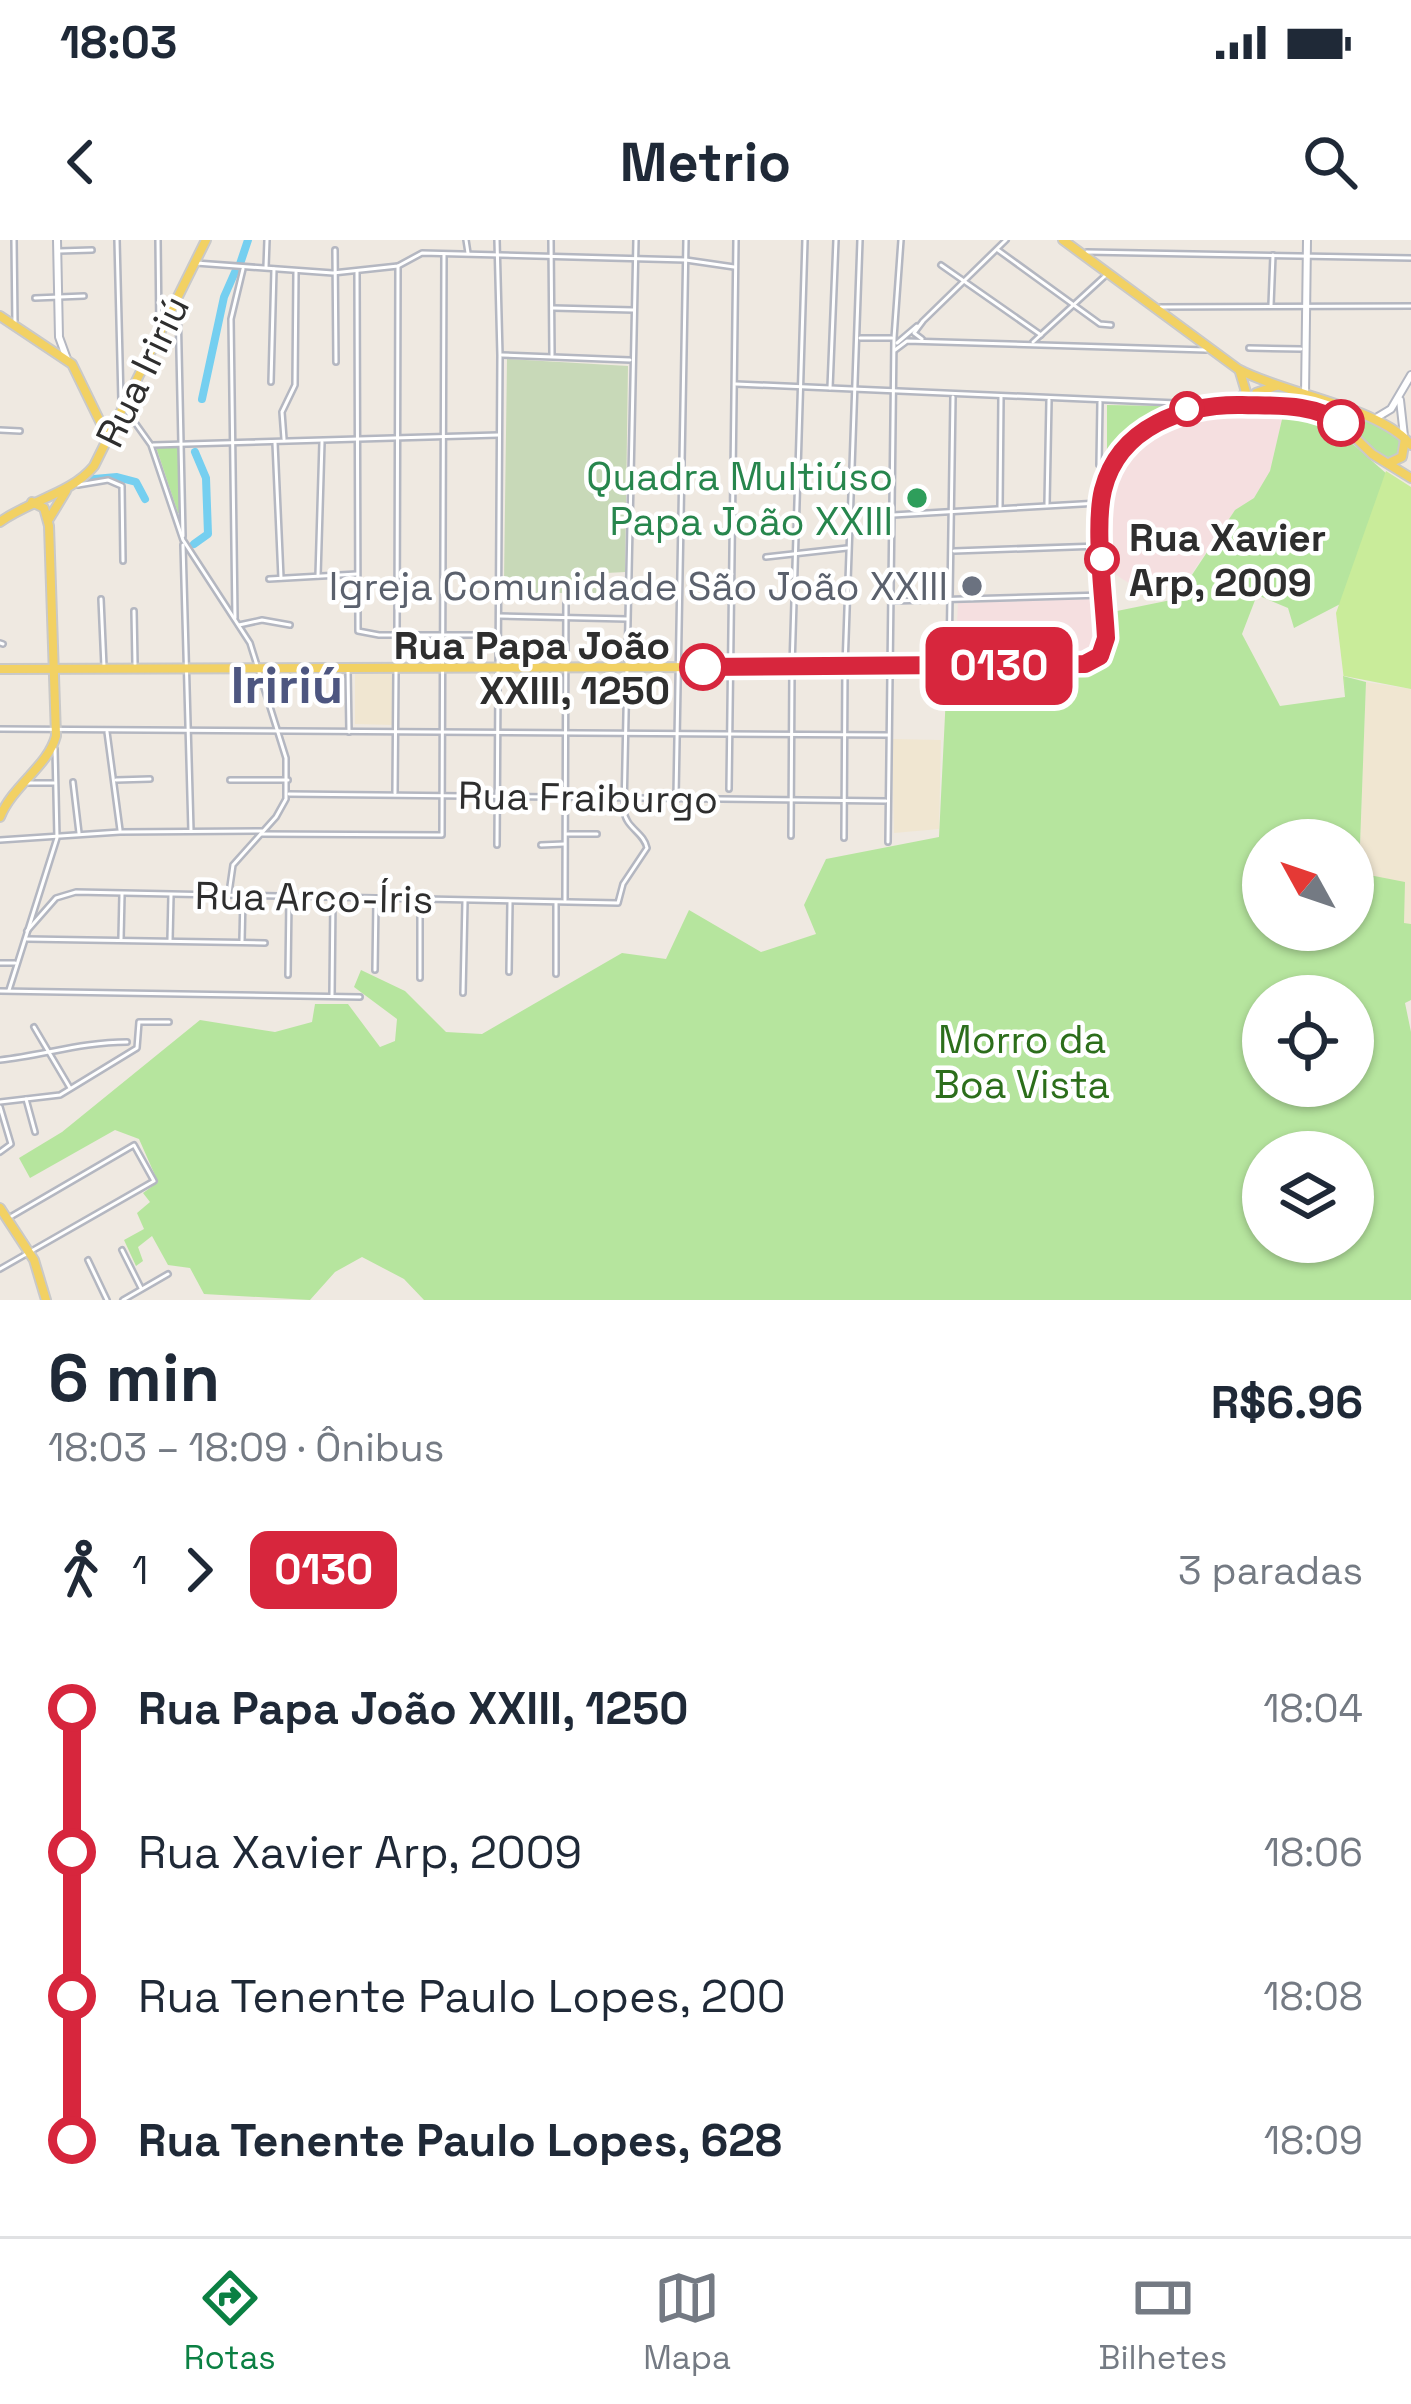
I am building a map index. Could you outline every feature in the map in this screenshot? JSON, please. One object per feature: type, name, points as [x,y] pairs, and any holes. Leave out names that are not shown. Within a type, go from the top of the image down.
[{"type":"main road","name":"Rua Iririú","points":[[0,522],[88,473],[125,408],[206,240]]},
{"type":"main road","points":[[1063,240],[1238,369],[1372,419],[1407,441],[1402,457],[1388,464]]},
{"type":"main road","points":[[0,316],[67,359],[101,418],[108,440]]},
{"type":"main road","points":[[1233,405],[1246,392],[1238,369]]},
{"type":"main road","points":[[1259,406],[1256,393],[1277,386]]},
{"type":"main road","points":[[0,669],[1079,666],[1100,656],[1106,638],[1101,503],[1110,472],[1137,437],[1170,416],[1211,404],[1323,412],[1411,478]]},
{"type":"main road","points":[[101,418],[117,423]]},
{"type":"main road","points":[[0,818],[20,782],[55,741],[49,526],[52,508],[70,486]]},
{"type":"main road","points":[[31,502],[44,508],[49,526]]},
{"type":"main road","points":[[0,1208],[4,1221],[30,1252],[46,1300]]},
{"type":"street","points":[[14,240],[14,326]]},
{"type":"street","points":[[57,240],[59,337],[67,359]]},
{"type":"street","points":[[116,240],[119,388],[125,408],[151,445],[183,540],[260,668],[288,780],[288,794],[233,865],[229,895]]},
{"type":"street","points":[[158,240],[159,338]]},
{"type":"street","points":[[266,268],[267,240]]},
{"type":"street","points":[[466,240],[468,254]]},
{"type":"street","points":[[497,240],[497,845]]},
{"type":"street","points":[[551,240],[552,357]]},
{"type":"street","points":[[624,798],[636,240]]},
{"type":"street","points":[[676,798],[686,240]]},
{"type":"street","points":[[729,789],[736,240]]},
{"type":"street","points":[[791,836],[805,240]]},
{"type":"street","points":[[830,390],[836,240]]},
{"type":"street","points":[[844,838],[860,240]]},
{"type":"street","points":[[888,842],[894,338],[901,240],[912,240]]},
{"type":"street","points":[[894,350],[1006,240]]},
{"type":"street","points":[[1305,396],[1307,240]]},
{"type":"street","points":[[997,249],[1100,324],[1111,326]]},
{"type":"street","points":[[57,251],[92,250]]},
{"type":"street","points":[[335,250],[336,362]]},
{"type":"street","points":[[1079,252],[1411,258]]},
{"type":"street","points":[[195,263],[335,273],[398,266],[419,254],[468,254],[686,260],[735,267]]},
{"type":"street","points":[[0,840],[121,832],[442,836],[444,254]]},
{"type":"street","points":[[1271,307],[1273,256]]},
{"type":"street","points":[[940,265],[1041,335]]},
{"type":"street","points":[[236,622],[231,319],[240,266]]},
{"type":"street","points":[[397,635],[398,266]]},
{"type":"street","points":[[271,382],[274,269]]},
{"type":"street","points":[[357,269],[358,631],[497,634]]},
{"type":"street","points":[[284,441],[282,412],[295,385],[296,271]]},
{"type":"street","points":[[1032,344],[1108,273]]},
{"type":"street","points":[[35,298],[84,296]]},
{"type":"street","points":[[178,298],[191,832]]},
{"type":"street","points":[[1154,307],[1411,306]]},
{"type":"street","points":[[552,308],[635,310]]},
{"type":"street","points":[[922,321],[914,335],[932,341]]},
{"type":"street","points":[[896,325],[904,339]]},
{"type":"street","points":[[49,347],[59,337]]},
{"type":"street","points":[[856,338],[894,338]]},
{"type":"street","points":[[904,339],[1213,350]]},
{"type":"street","points":[[1249,348],[1305,349]]},
{"type":"street","points":[[500,355],[634,361]]},
{"type":"street","points":[[1372,419],[1388,412],[1411,376]]},
{"type":"street","points":[[734,384],[1211,404]]},
{"type":"street","points":[[1402,390],[1398,409],[1407,441]]},
{"type":"street","points":[[949,666],[953,395]]},
{"type":"street","points":[[1000,509],[1001,397]]},
{"type":"street","points":[[1047,506],[1049,399]]},
{"type":"street","points":[[1100,400],[1099,465],[1110,472]]},
{"type":"street","points":[[1166,403],[1170,416]]},
{"type":"street","points":[[0,430],[20,431]]},
{"type":"street","points":[[151,445],[500,435]]},
{"type":"street","points":[[318,576],[322,440]]},
{"type":"street","points":[[274,441],[281,578]]},
{"type":"street","points":[[70,486],[108,480],[122,486],[123,561]]},
{"type":"street","points":[[892,515],[1101,503]]},
{"type":"street","points":[[951,551],[1102,546]]},
{"type":"street","points":[[766,556],[849,548]]},
{"type":"street","points":[[269,579],[358,574]]},
{"type":"street","points":[[565,902],[566,594]]},
{"type":"street","points":[[891,602],[1103,595]]},
{"type":"street","points":[[101,599],[104,669]]},
{"type":"street","points":[[134,611],[136,668]]},
{"type":"street","points":[[497,616],[628,619]]},
{"type":"street","points":[[236,622],[290,625]]},
{"type":"street","points":[[348,668],[349,732]]},
{"type":"street","points":[[395,795],[396,668]]},
{"type":"street","points":[[0,729],[889,735]]},
{"type":"street","points":[[107,730],[121,832]]},
{"type":"street","points":[[8,992],[57,838],[55,741]]},
{"type":"street","points":[[114,780],[150,779]]},
{"type":"street","points":[[230,780],[288,780]]},
{"type":"street","points":[[20,782],[56,783]]},
{"type":"street","points":[[74,782],[79,834]]},
{"type":"street","name":"Rua Fraiburgo","points":[[288,794],[889,801]]},
{"type":"street","name":"Rua Arco-Íris","points":[[28,931],[63,894],[618,903],[623,884],[647,843],[626,822],[624,798]]},
{"type":"street","points":[[566,834],[597,835]]},
{"type":"street","points":[[541,845],[566,844]]},
{"type":"street","points":[[121,940],[122,893]]},
{"type":"street","points":[[170,941],[171,894]]},
{"type":"street","points":[[242,943],[243,895]]},
{"type":"street","points":[[288,975],[289,896]]},
{"type":"street","points":[[332,997],[333,897]]},
{"type":"street","points":[[375,970],[376,898]]},
{"type":"street","points":[[419,978],[420,899]]},
{"type":"street","points":[[463,992],[465,900]]},
{"type":"street","points":[[509,972],[510,901]]},
{"type":"street","points":[[556,902],[556,974]]},
{"type":"street","points":[[25,939],[265,943]]},
{"type":"street","points":[[0,963],[17,963]]},
{"type":"street","points":[[0,992],[361,997]]},
{"type":"street","points":[[0,1152],[11,1144],[0,1104],[71,1090],[136,1048],[139,1022],[170,1022]]},
{"type":"street","points":[[34,1027],[71,1090]]},
{"type":"street","points":[[0,1060],[50,1054],[82,1043],[127,1042]]},
{"type":"street","points":[[26,1098],[35,1132]]},
{"type":"street","points":[[0,1269],[154,1181],[134,1145],[4,1221]]},
{"type":"street","points":[[122,1250],[142,1289]]},
{"type":"street","points":[[88,1260],[106,1300]]},
{"type":"street","points":[[123,1300],[169,1274]]},
{"type":"shaded area","points":[[1198,412],[1283,415],[1270,471],[1254,498],[1235,510],[1183,586],[1160,572],[1151,586],[1137,588],[1111,572],[1109,489],[1138,446],[1157,431]]},
{"type":"shaded area","points":[[1095,599],[1100,605],[1100,648],[1091,659],[955,660],[958,603]]},
{"type":"shaded area","points":[[355,674],[393,674],[392,725],[355,724]]},
{"type":"shaded area","points":[[1366,682],[1411,689],[1411,924],[1403,924],[1374,891],[1374,819],[1361,819]]},
{"type":"shaded area","points":[[892,739],[941,740],[939,829],[894,833]]},
{"type":"green space","points":[[507,359],[628,366],[625,572],[606,573],[605,593],[523,593],[523,581],[504,581]]},
{"type":"green space","points":[[1278,388],[1379,425],[1400,441],[1400,452],[1389,459],[1382,456],[1344,421],[1324,410],[1258,402],[1258,394]]},
{"type":"green space","points":[[1107,405],[1163,406],[1166,410],[1135,432],[1107,466]]},
{"type":"green space","name":"Morro da Boa Vista","points":[[1283,415],[1306,415],[1330,424],[1396,482],[1346,601],[1294,628],[1288,608],[1257,595],[1242,634],[1280,706],[1345,697],[1343,676],[1366,682],[1361,819],[1242,819],[1242,951],[1374,951],[1374,876],[1405,882],[1404,923],[1411,924],[1411,1000],[1405,1003],[1411,1032],[1411,1300],[424,1300],[404,1279],[362,1257],[335,1272],[310,1300],[204,1294],[190,1268],[168,1265],[152,1236],[138,1247],[143,1261],[136,1266],[124,1240],[144,1229],[137,1213],[150,1202],[143,1193],[158,1182],[139,1139],[115,1130],[30,1178],[19,1158],[62,1132],[200,1020],[275,1032],[312,1022],[315,1004],[348,1004],[380,1047],[395,1041],[397,1019],[354,987],[361,970],[405,991],[446,1032],[482,1034],[622,953],[666,959],[689,910],[761,952],[816,934],[804,905],[826,859],[939,837],[946,695],[1052,694],[1054,672],[1105,663],[1112,645],[1112,612],[1176,599],[1235,510],[1254,498],[1270,471]]},
{"type":"green space","points":[[177,446],[182,511],[178,513],[156,447]]},
{"type":"green space","points":[[1386,471],[1411,487],[1411,689],[1344,676],[1346,697],[1336,613]]},
{"type":"waterway","points":[[240,264],[248,240]]},
{"type":"waterway","points":[[202,399],[224,297],[235,272]]},
{"type":"waterway","points":[[194,544],[208,534],[206,478],[195,452]]},
{"type":"waterway","points":[[94,479],[117,477],[136,482],[145,499]]},
{"type":"bus line","name":"0130","points":[[703,667],[1085,664],[1100,656],[1106,644],[1102,494],[1115,464],[1137,437],[1170,416],[1211,404],[1306,408],[1341,423]]},
{"type":"place","name":"Quadra Multiúso Papa João XXIII","points":[[917,498]]},
{"type":"place","name":"Rua Xavier Arp, 2009","points":[[1102,559]]},
{"type":"place","name":"Igreja Comunidade São João XXIII","points":[[972,586]]},
{"type":"place","name":"Rua Papa João XXIII, 1250","points":[[703,667]]},
{"type":"district","name":"Iririú","points":[[287,685]]}]
